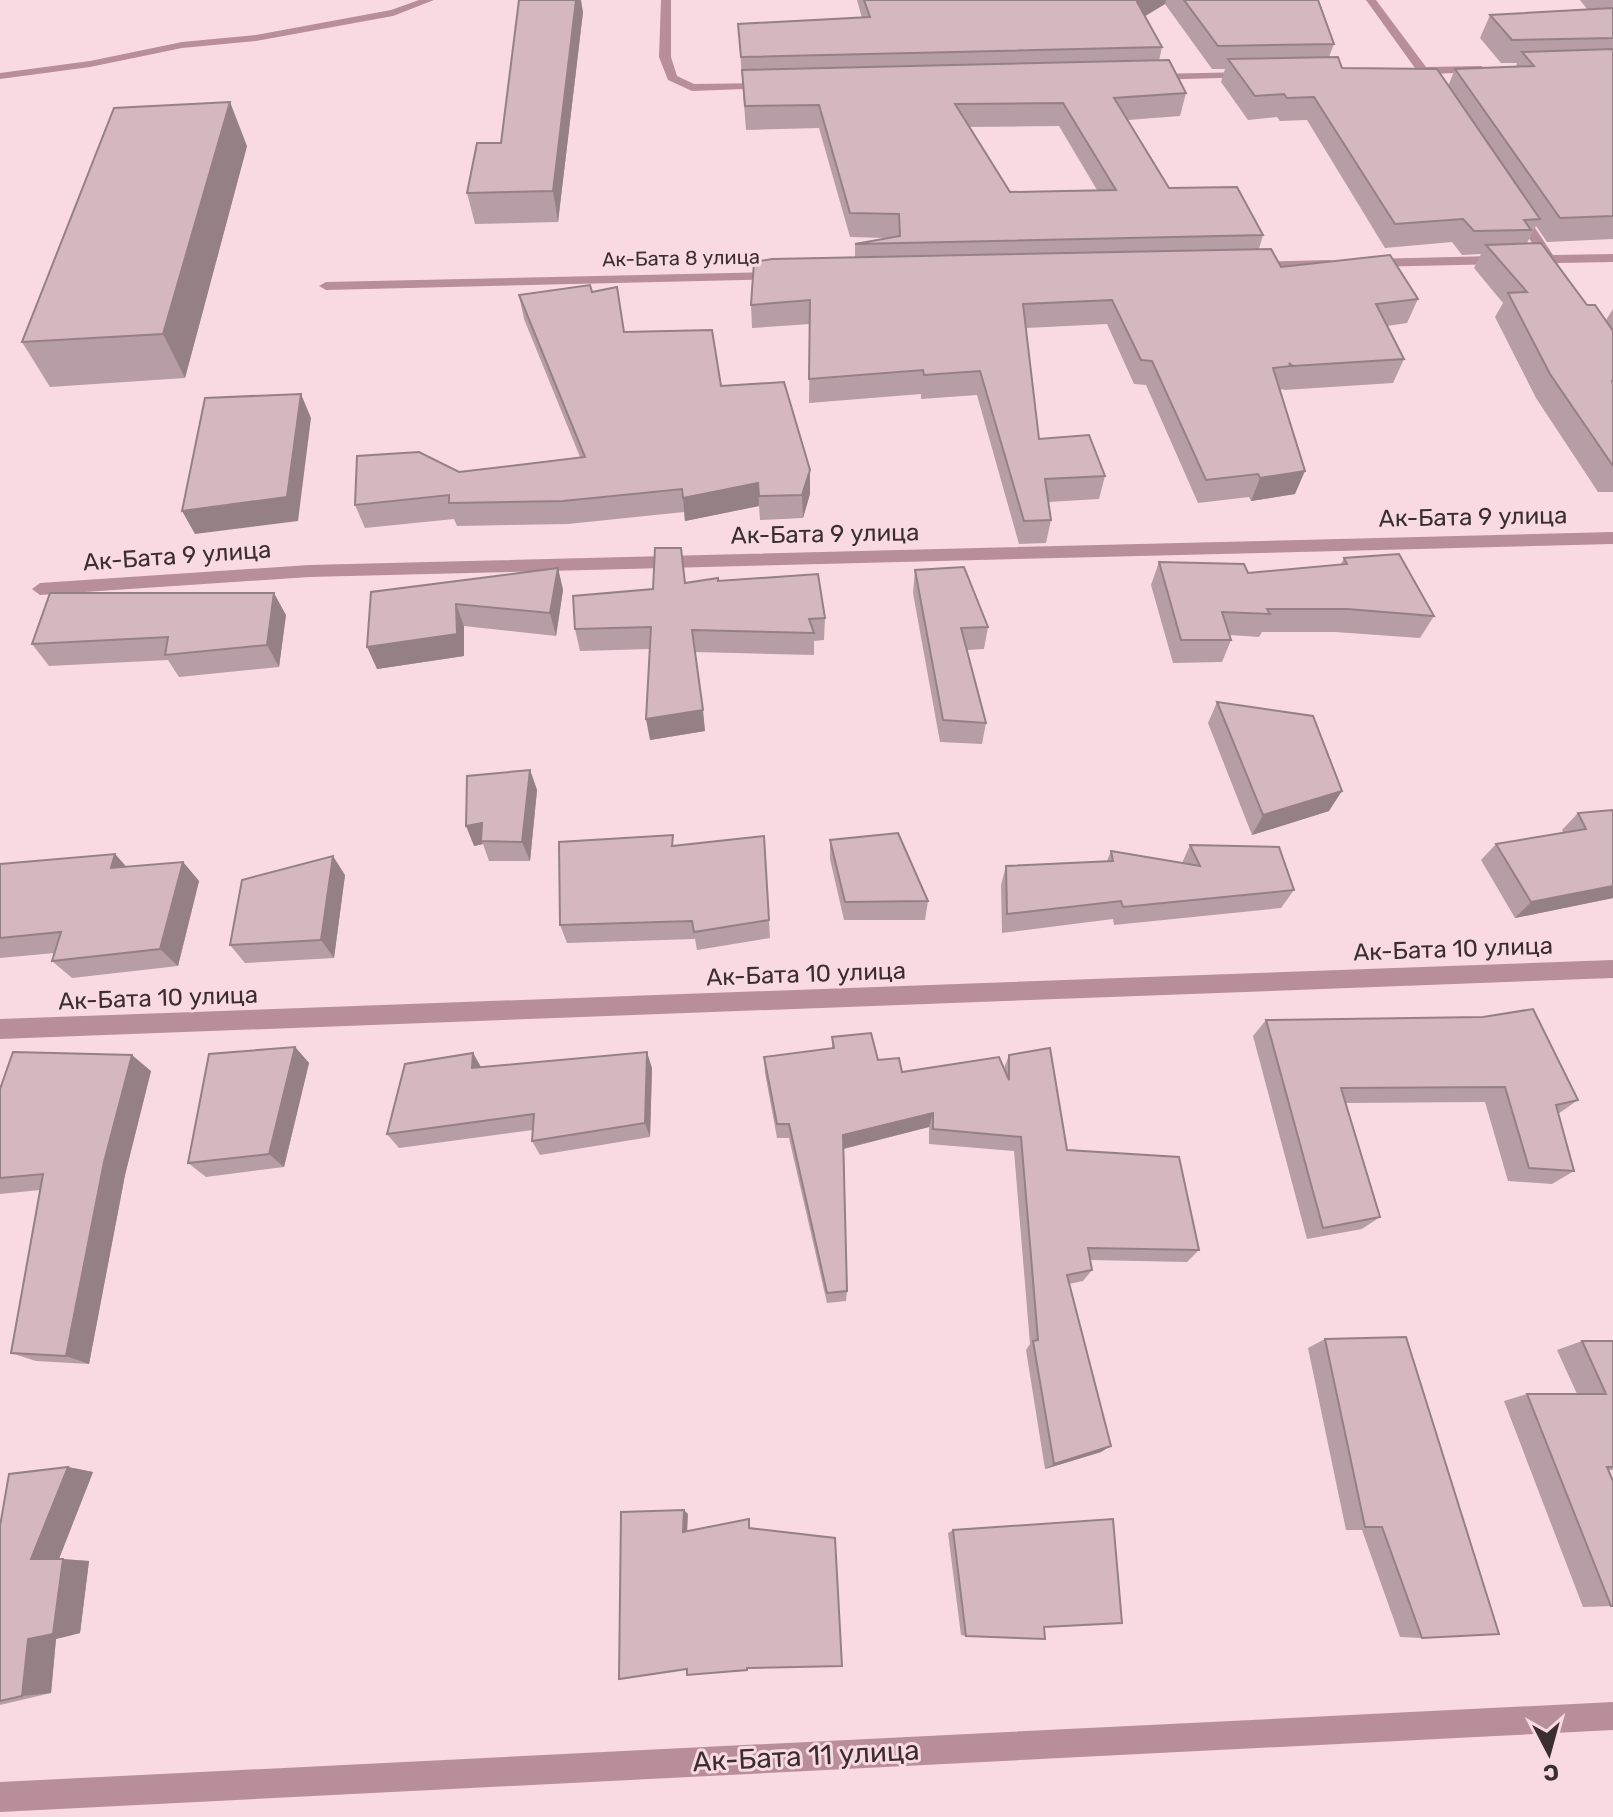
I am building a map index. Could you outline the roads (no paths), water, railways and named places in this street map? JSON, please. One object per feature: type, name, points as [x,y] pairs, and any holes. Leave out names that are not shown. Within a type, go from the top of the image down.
[{"type":"street","points":[[0,76],[90,64],[182,45],[272,35],[393,13],[429,0]]},
{"type":"street","points":[[666,0],[665,57],[672,78],[692,88],[788,86]]},
{"type":"street","points":[[1371,0],[1440,96]]},
{"type":"street","points":[[1407,71],[1502,69]]},
{"type":"street","points":[[1137,77],[1264,74]]},
{"type":"street","points":[[1507,196],[1557,272]]},
{"type":"street","points":[[1359,263],[1613,258]]},
{"type":"street","points":[[1232,266],[1343,264]]},
{"type":"street","name":"Ак-Бата 8 улица","points":[[326,286],[787,276]]},
{"type":"street","name":"Ак-Бата 9 улица","points":[[40,589],[309,571],[1613,538]]},
{"type":"street","name":"Ак-Бата 10 улица","points":[[0,1029],[1613,969]]},
{"type":"street","name":"Ак-Бата 11 улица","points":[[0,1797],[1613,1716]]}]
